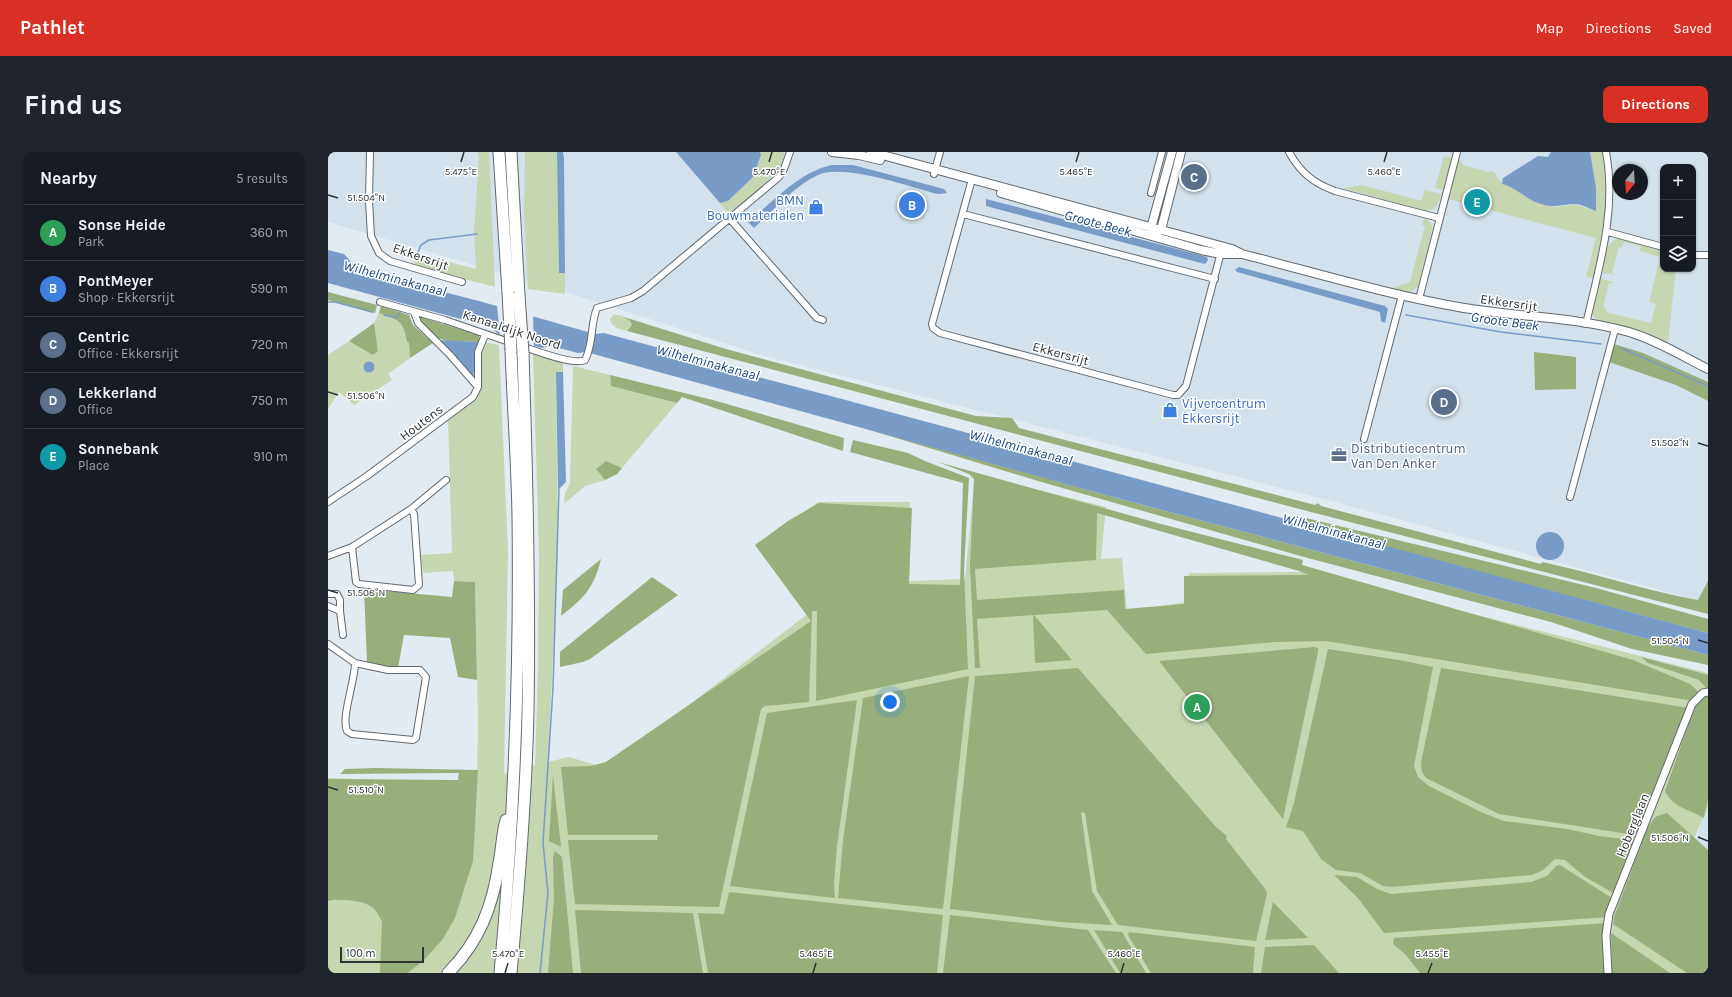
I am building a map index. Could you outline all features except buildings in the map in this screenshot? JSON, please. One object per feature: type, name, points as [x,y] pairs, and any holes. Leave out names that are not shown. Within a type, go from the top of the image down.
[{"type":"highway","points":[[499,152],[513,293],[523,353],[528,484],[528,713],[522,835],[511,973]]},
{"type":"highway","points":[[500,973],[512,800],[516,702],[518,516],[511,350],[513,293],[512,152]]},
{"type":"highway","points":[[448,973],[467,952],[478,935],[487,915],[496,885],[504,829],[512,800]]},
{"type":"main road","name":"Ekkersrijt","points":[[832,152],[860,155],[934,172],[1221,250],[1242,254],[1402,296],[1465,308],[1615,329],[1647,338],[1708,369]]},
{"type":"main road","name":"Ekkersrijt","points":[[872,152],[934,172]]},
{"type":"main road","points":[[1155,231],[1172,152]]},
{"type":"main road","points":[[1155,231],[1181,152]]},
{"type":"street","name":"Ekkersrijt","points":[[370,152],[369,201],[371,236],[379,253],[390,261],[462,282]]},
{"type":"street","points":[[790,152],[784,169],[779,177],[730,219],[817,318],[823,320]]},
{"type":"street","points":[[934,172],[940,152]]},
{"type":"street","points":[[1151,193],[1162,152]]},
{"type":"street","points":[[1289,152],[1300,169],[1320,185],[1335,191],[1439,218]]},
{"type":"street","points":[[1418,299],[1457,152]]},
{"type":"street","points":[[1586,324],[1608,232],[1610,189],[1606,152]]},
{"type":"street","name":"Ekkersrijt","points":[[971,182],[932,324],[940,333],[1173,395],[1182,393],[1186,386],[1215,279],[1221,250]]},
{"type":"street","points":[[962,214],[1215,279]]},
{"type":"street","name":"Kanaaldijk Noord","points":[[380,302],[475,330],[485,335],[554,356],[580,362],[585,360],[588,353],[593,333],[594,316],[597,308],[631,298],[643,291],[730,219]]},
{"type":"street","points":[[1608,232],[1660,246]]},
{"type":"street","points":[[1696,255],[1708,255]]},
{"type":"street","points":[[1364,439],[1402,296]]},
{"type":"street","points":[[414,312],[418,323],[450,355],[478,387]]},
{"type":"street","points":[[1570,497],[1615,329]]},
{"type":"street","points":[[478,387],[478,352],[485,335]]},
{"type":"street","name":"Houtens","points":[[328,502],[367,476],[473,397],[478,387]]},
{"type":"street","points":[[328,556],[352,547],[411,509],[446,480]]},
{"type":"street","points":[[352,547],[356,582],[359,584],[413,590],[417,588],[420,580],[414,514],[411,509]]},
{"type":"street","points":[[328,594],[337,594],[340,600],[343,635]]},
{"type":"street","points":[[328,606],[340,611]]},
{"type":"street","points":[[328,644],[355,663],[388,670],[420,670],[426,676],[416,738],[413,740],[352,734],[347,731],[345,726],[355,673],[355,663]]},
{"type":"street","name":"Hoberglaan","points":[[1608,973],[1606,935],[1609,914],[1692,704],[1706,693]]},
{"type":"shaded area","points":[[328,152],[1708,152],[1708,603],[1324,499],[761,355],[572,294],[328,222]]},
{"type":"shaded area","points":[[1708,792],[1708,860],[1694,850]]},
{"type":"green space","points":[[477,152],[489,152],[495,287],[414,266],[415,253],[476,269],[474,232],[479,157]]},
{"type":"green space","points":[[525,152],[557,152],[559,273],[565,273],[565,294],[528,289],[524,212]]},
{"type":"green space","points":[[760,152],[784,152],[783,160],[771,178],[744,202],[728,213],[720,203],[728,201],[753,177],[761,155]]},
{"type":"green space","points":[[1590,152],[1602,152],[1607,194],[1606,227],[1593,278],[1586,277],[1596,238],[1448,199],[1457,159],[1460,160],[1463,165],[1488,172],[1493,171],[1502,184],[1518,189],[1524,196],[1542,205],[1556,207],[1575,204],[1596,211],[1596,188]]},
{"type":"green space","points":[[1444,156],[1452,158],[1443,190],[1435,188]]},
{"type":"green space","points":[[1362,185],[1421,201],[1425,190],[1441,194],[1436,206],[1433,209],[1426,211],[1343,188]]},
{"type":"green space","points":[[1424,218],[1431,223],[1432,231],[1418,286],[1411,292],[1391,289],[1410,282],[1425,226],[1422,225]]},
{"type":"green space","points":[[1620,238],[1660,249],[1660,257],[1640,251],[1641,247],[1624,242],[1622,248],[1619,247],[1612,273],[1616,275],[1604,273],[1602,271],[1606,251],[1610,243]]},
{"type":"green space","points":[[1660,257],[1660,272],[1676,272],[1668,342],[1630,328],[1600,322],[1592,314],[1599,280],[1602,279],[1613,282],[1613,284],[1609,283],[1603,307],[1606,308],[1606,312],[1651,323],[1656,304],[1649,302]]},
{"type":"green space","points":[[328,292],[377,305],[375,313],[328,300]]},
{"type":"green space","points":[[381,306],[409,315],[413,325],[433,343],[410,358],[409,343],[407,342],[402,325],[396,319],[379,313]]},
{"type":"green space","points":[[379,313],[396,319],[402,325],[407,342],[409,343],[410,358],[388,374],[392,380],[354,405],[339,392],[328,409],[328,355],[349,341],[373,354],[378,351],[374,323]]},
{"type":"green space","points":[[613,315],[624,317],[629,320],[632,325],[627,331],[616,328],[610,319]]},
{"type":"green space","points":[[417,316],[479,335],[480,339],[478,342],[442,340],[428,332]]},
{"type":"green space","points":[[624,317],[726,349],[976,416],[1012,418],[1019,428],[1315,505],[1318,503],[1321,506],[1541,564],[1542,562],[1562,566],[1659,592],[1698,600],[1708,581],[1708,614],[1307,511],[627,331],[632,325],[630,321]]},
{"type":"green space","points":[[374,323],[378,351],[373,355],[349,341]]},
{"type":"green space","points":[[484,342],[499,345],[508,552],[504,774],[535,765],[539,552],[533,354],[563,360],[563,372],[556,372],[558,546],[548,762],[569,757],[603,767],[642,741],[814,609],[762,543],[818,502],[910,502],[909,581],[965,579],[975,474],[1106,507],[1101,559],[1122,558],[1127,612],[1186,602],[1189,573],[1306,572],[1708,673],[1708,806],[1668,899],[1708,973],[328,973],[328,778],[468,783],[477,780],[478,722],[475,582],[454,581],[453,571],[423,573],[421,555],[452,553],[448,419],[477,399],[479,392],[479,363],[481,349]]},
{"type":"green space","points":[[1614,344],[1643,353],[1708,382],[1708,401],[1676,385],[1609,362]]},
{"type":"green space","points":[[1534,352],[1576,357],[1576,389],[1535,390]]},
{"type":"green space","points":[[573,366],[610,375],[611,386],[677,403],[622,468],[606,461],[596,469],[605,480],[585,486],[564,504],[565,493],[570,483]]},
{"type":"green space","points":[[610,375],[713,400],[844,438],[843,451],[682,397],[677,403],[611,386]]},
{"type":"green space","points":[[827,417],[1113,497],[1708,655],[1708,665],[1632,649],[1551,622],[1304,557],[1038,481]]},
{"type":"green space","points":[[853,440],[908,453],[969,478],[964,570],[968,669],[816,701],[817,611],[812,611],[809,702],[765,706],[761,709],[719,907],[575,904],[568,840],[657,840],[658,835],[568,835],[561,767],[591,766],[606,762],[811,621],[755,545],[788,521],[819,503],[912,508],[909,584],[960,585],[963,483],[850,452]]},
{"type":"green space","points":[[606,461],[622,468],[617,474],[605,480],[596,469]]},
{"type":"green space","points":[[938,462],[1161,524],[1303,560],[1302,565],[1633,660],[1690,684],[1699,692],[1692,700],[1687,700],[1326,641],[1276,642],[1146,654],[1107,610],[1034,615],[1072,660],[1035,663],[1033,615],[977,619],[980,668],[975,668],[970,566],[974,479],[969,474]],"holes":[[[1097,513],[1309,575],[1184,576],[1184,604],[1125,609],[1124,590],[977,600],[975,569],[1096,560]]]},
{"type":"green space","points":[[1306,518],[1596,588],[1708,619],[1708,633],[1308,526],[1306,523]]},
{"type":"green space","points":[[601,559],[595,578],[587,592],[576,604],[561,616],[563,590]]},
{"type":"green space","points":[[652,577],[678,595],[590,659],[560,667],[560,652]]},
{"type":"green space","points":[[454,581],[475,582],[477,680],[458,677],[450,638],[404,635],[398,668],[367,663],[364,589],[452,597]]},
{"type":"green space","points":[[1314,647],[1318,648],[1318,652],[1283,819],[1159,661]]},
{"type":"green space","points":[[1328,649],[1433,667],[1414,766],[1418,777],[1429,786],[1483,813],[1504,821],[1567,829],[1599,836],[1639,841],[1617,895],[1585,877],[1565,860],[1555,859],[1543,870],[1532,875],[1391,887],[1383,886],[1360,873],[1336,870],[1321,859],[1303,831],[1286,827],[1294,803]]},
{"type":"green space","points":[[1641,657],[1708,675],[1708,690],[1699,680],[1648,663]]},
{"type":"green space","points":[[1078,668],[1216,827],[1227,836],[1226,839],[1266,890],[1267,894],[1256,941],[1118,925],[1097,891],[1085,813],[1081,812],[1092,891],[1112,925],[1060,922],[950,909],[975,676]]},
{"type":"green space","points":[[1441,668],[1689,708],[1641,836],[1499,814],[1426,778],[1422,772],[1421,762]]},
{"type":"green space","points":[[969,676],[943,909],[838,898],[843,840],[863,698]]},
{"type":"green space","points":[[1708,696],[1708,799],[1704,818],[1677,805],[1668,797],[1665,791],[1695,706],[1701,698]]},
{"type":"green space","points":[[857,700],[837,846],[834,883],[835,898],[730,886],[767,713]]},
{"type":"green space","points":[[375,768],[478,770],[473,861],[455,918],[443,939],[425,959],[408,973],[380,973],[382,922],[373,908],[364,903],[347,900],[328,901],[328,779],[458,780],[459,773],[340,774],[345,769]]},
{"type":"green space","points":[[553,775],[561,847],[549,841]]},
{"type":"green space","points":[[1667,813],[1708,850],[1708,973],[1687,973],[1613,924],[1614,917],[1647,829],[1655,817]]},
{"type":"green space","points":[[555,851],[562,857],[573,973],[548,973],[554,899],[553,857]]},
{"type":"green space","points":[[1560,865],[1615,900],[1608,917],[1384,933],[1358,898],[1334,875],[1357,877],[1377,889],[1391,894],[1531,882],[1547,876],[1556,866]]},
{"type":"green space","points":[[729,892],[943,915],[937,973],[708,973],[698,913],[724,914]]},
{"type":"green space","points":[[1273,902],[1308,938],[1265,940]]},
{"type":"green space","points":[[575,910],[693,913],[703,973],[581,973]]},
{"type":"green space","points":[[950,915],[1088,930],[1116,973],[943,973]]},
{"type":"green space","points":[[1607,923],[1605,973],[1420,973],[1405,954],[1393,944],[1394,938]]},
{"type":"green space","points":[[1094,930],[1122,932],[1146,973],[1120,973]]},
{"type":"green space","points":[[1129,932],[1255,947],[1253,973],[1151,973],[1128,935]]},
{"type":"green space","points":[[1611,933],[1670,973],[1612,973]]},
{"type":"green space","points":[[1314,945],[1339,973],[1261,973],[1265,947]]},
{"type":"water","points":[[557,152],[563,152],[564,158],[565,273],[559,273]]},
{"type":"water","points":[[676,152],[760,152],[761,155],[753,177],[728,201],[720,203]]},
{"type":"water","points":[[1551,152],[1590,152],[1596,188],[1596,211],[1578,204],[1552,206],[1544,205],[1533,201],[1513,188],[1502,184],[1503,178],[1538,156],[1548,157]]},
{"type":"water","points":[[832,165],[853,165],[944,189],[947,193],[938,194],[877,177],[844,172],[829,172],[809,179],[784,199],[754,228],[748,222],[787,188],[809,174]]},
{"type":"water","points":[[986,199],[1200,255],[1207,257],[1208,260],[1205,264],[986,206]]},
{"type":"water","points":[[328,250],[344,254],[358,270],[479,301],[595,334],[604,333],[663,349],[690,359],[1708,633],[1708,655],[1113,497],[586,352],[578,353],[551,346],[542,348],[502,337],[490,327],[328,283]]},
{"type":"water","points":[[1239,267],[1385,306],[1388,309],[1385,323],[1381,321],[1380,312],[1237,272],[1235,270]]},
{"type":"water","points":[[438,340],[478,342],[473,379],[452,352]]},
{"type":"water","points":[[367,362],[371,362],[373,363],[373,371],[367,372],[364,369],[364,365]]},
{"type":"water","points":[[556,372],[563,372],[566,482],[560,488],[558,488]]},
{"type":"water","points":[[1550,532],[1560,536],[1564,546],[1560,556],[1550,560],[1540,556],[1536,546],[1540,536]]},
{"type":"pier","points":[[497,305],[533,315],[534,348],[500,338]]},
{"type":"waterway","name":"Groote Beek","points":[[416,257],[421,245],[429,240],[477,234]]},
{"type":"waterway","name":"Groote Beek","points":[[328,302],[335,302],[372,312]]},
{"type":"waterway","name":"Groote Beek","points":[[384,315],[397,318],[400,312]]},
{"type":"waterway","name":"Groote Beek","points":[[1406,315],[1501,332],[1601,344]]},
{"type":"waterway","name":"Groote Beek","points":[[1621,348],[1708,386]]},
{"type":"waterway","points":[[540,973],[548,893],[543,843],[553,688],[559,488]]},
{"type":"place","name":"Centric","points":[[1194,177]]},
{"type":"place","name":"Sonnebank","points":[[1477,202]]},
{"type":"place","name":"PontMeyer","points":[[912,205]]},
{"type":"place","name":"BMN Bouwmaterialen","points":[[816,207]]},
{"type":"place","name":"Lekkerland","points":[[1444,402]]},
{"type":"place","name":"Vijvercentrum Ekkersrijt","points":[[1170,410]]},
{"type":"place","name":"Distributiecentrum Van Den Anker","points":[[1339,455]]},
{"type":"place","name":"Sonse Heide","points":[[1197,707]]},
{"type":"water label","name":"Wilhelminakanaal","points":[[395,278]]},
{"type":"water label","name":"Wilhelminakanaal","points":[[708,362]]},
{"type":"water label","name":"Wilhelminakanaal","points":[[1021,447]]},
{"type":"water label","name":"Wilhelminakanaal","points":[[1334,531]]}]
